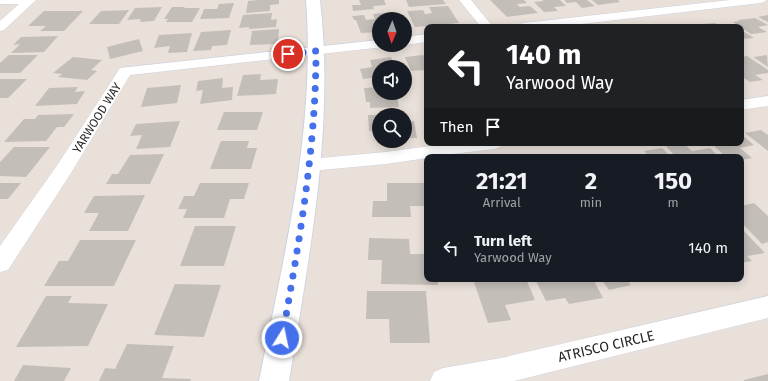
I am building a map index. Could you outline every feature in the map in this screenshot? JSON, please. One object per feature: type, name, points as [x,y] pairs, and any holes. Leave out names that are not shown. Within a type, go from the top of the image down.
[{"type":"street","points":[[0,1],[29,0]]},
{"type":"street","points":[[0,27],[29,0]]},
{"type":"street","points":[[274,381],[295,266],[310,165],[316,87],[316,51],[313,0]]},
{"type":"street","points":[[465,0],[485,24]]},
{"type":"street","points":[[550,24],[760,0]]},
{"type":"street","points":[[412,40],[424,38]]},
{"type":"street","points":[[316,51],[372,45]]},
{"type":"street","name":"YARWOOD WAY","points":[[0,263],[30,222],[81,144],[125,71],[316,51]]},
{"type":"street","points":[[744,105],[768,101]]},
{"type":"street","points":[[310,165],[386,158],[472,146]]},
{"type":"street","name":"ATRISCO CIRCLE","points":[[443,381],[501,371],[768,307]]},
{"type":"building","points":[[279,0],[279,4],[270,5],[270,11],[246,13],[248,1]]},
{"type":"building","points":[[359,0],[384,0],[386,5],[373,6],[374,9],[353,11],[352,5],[361,5]]},
{"type":"building","points":[[406,0],[443,0],[446,4],[409,7]]},
{"type":"building","points":[[490,0],[524,0],[527,3],[517,4],[520,7],[530,6],[538,13],[507,17]]},
{"type":"building","points":[[542,0],[560,0],[566,6],[554,7],[558,11],[544,12],[534,2],[544,1]]},
{"type":"building","points":[[564,0],[587,0],[595,6],[582,8],[576,2],[567,3]]},
{"type":"building","points":[[592,0],[618,0],[620,2],[598,5]]},
{"type":"building","points":[[234,3],[229,18],[200,19],[204,9],[217,9],[219,4]]},
{"type":"building","points":[[448,6],[459,23],[424,24],[424,26],[415,27],[412,21],[412,12],[407,11],[423,10],[425,14],[432,13],[429,7]]},
{"type":"building","points":[[162,7],[154,21],[140,22],[141,19],[127,20],[135,8]]},
{"type":"building","points":[[172,7],[200,8],[192,22],[166,22],[168,19],[164,19]]},
{"type":"building","points":[[129,10],[119,24],[89,24],[101,11]]},
{"type":"building","points":[[44,11],[83,11],[64,31],[40,31],[46,26],[28,26]]},
{"type":"building","points":[[272,13],[271,20],[277,19],[276,27],[249,29],[249,27],[239,28],[243,15]]},
{"type":"building","points":[[364,15],[366,20],[372,19],[372,32],[361,33],[356,20],[354,20],[352,16]]},
{"type":"building","points":[[768,15],[768,22],[758,17]]},
{"type":"building","points":[[755,18],[768,25],[758,27],[767,32],[751,34],[744,29],[744,24],[736,24],[733,22],[740,21],[737,20]]},
{"type":"building","points":[[279,29],[278,44],[250,45],[252,31]]},
{"type":"building","points":[[231,30],[227,45],[212,46],[211,50],[193,51],[201,32]]},
{"type":"building","points":[[744,32],[754,38],[744,39]]},
{"type":"building","points":[[192,33],[187,52],[168,53],[170,46],[154,48],[159,35]]},
{"type":"building","points":[[58,36],[44,52],[11,53],[20,44],[13,45],[21,37]]},
{"type":"building","points":[[139,39],[143,51],[110,59],[107,47]]},
{"type":"building","points":[[9,55],[38,55],[20,73],[0,73],[0,63]]},
{"type":"building","points":[[423,55],[424,70],[412,71],[412,60],[406,60],[405,57]]},
{"type":"building","points":[[767,55],[768,67],[753,57]]},
{"type":"building","points":[[744,56],[747,56],[768,70],[768,73],[755,75],[763,80],[750,82],[744,78]]},
{"type":"building","points":[[73,57],[102,60],[91,70],[97,71],[87,80],[58,77],[62,74],[53,73]]},
{"type":"building","points":[[391,57],[392,60],[372,60],[372,67],[370,60]]},
{"type":"building","points":[[372,67],[372,78],[363,79],[360,69]]},
{"type":"building","points":[[261,74],[260,80],[278,79],[276,94],[237,96],[243,75]]},
{"type":"building","points":[[223,78],[222,88],[233,87],[232,100],[200,104],[203,90],[196,91],[198,81]]},
{"type":"building","points":[[0,79],[27,79],[8,98],[0,98]]},
{"type":"building","points":[[181,85],[177,103],[141,107],[147,88]]},
{"type":"building","points":[[78,87],[75,92],[85,91],[77,104],[35,106],[49,88]]},
{"type":"building","points":[[372,87],[372,100],[398,100],[399,107],[370,108],[370,102],[366,102],[364,88]]},
{"type":"building","points":[[224,112],[263,112],[257,130],[217,130]]},
{"type":"building","points":[[74,114],[64,127],[57,127],[46,141],[4,142],[24,119],[35,119],[38,115]]},
{"type":"building","points":[[368,115],[372,115],[372,131],[369,131]]},
{"type":"building","points":[[180,121],[170,147],[136,149],[142,135],[130,136],[136,124]]},
{"type":"building","points":[[412,121],[414,121],[417,138],[412,138]]},
{"type":"building","points":[[761,130],[768,135],[768,151],[745,133]]},
{"type":"building","points":[[744,137],[754,145],[740,148],[752,158],[744,159],[744,154],[723,154],[714,146],[744,146]]},
{"type":"building","points":[[221,141],[249,141],[247,148],[257,148],[251,169],[210,169]]},
{"type":"building","points":[[666,146],[686,146],[692,151],[710,148],[716,154],[673,154]]},
{"type":"building","points":[[14,147],[50,147],[26,177],[0,176],[0,162]]},
{"type":"building","points":[[662,148],[668,154],[647,154],[644,151]]},
{"type":"building","points":[[164,154],[150,184],[106,184],[112,174],[118,174],[130,155]]},
{"type":"building","points":[[0,183],[21,183],[8,199],[0,199]]},
{"type":"building","points":[[200,183],[249,183],[244,199],[230,199],[224,218],[183,218],[187,209],[178,209],[184,196],[194,196]]},
{"type":"building","points":[[387,183],[424,183],[424,206],[410,206],[411,217],[372,217],[373,201],[387,201]]},
{"type":"building","points":[[145,195],[128,231],[89,231],[99,213],[84,213],[94,196]]},
{"type":"building","points":[[754,203],[768,216],[768,242],[762,244],[744,225],[744,205]]},
{"type":"building","points":[[195,226],[236,226],[224,266],[180,266]]},
{"type":"building","points":[[744,231],[765,253],[747,256],[752,261],[744,262]]},
{"type":"building","points":[[369,238],[409,239],[410,254],[424,254],[424,282],[438,282],[438,285],[381,284],[382,260],[368,260]]},
{"type":"building","points":[[80,240],[136,240],[114,286],[44,286],[59,261],[68,261]]},
{"type":"building","points":[[474,282],[527,282],[535,300],[505,305],[511,320],[488,323]]},
{"type":"building","points":[[536,282],[595,282],[603,298],[569,304],[565,298],[546,301]]},
{"type":"building","points":[[603,282],[628,282],[631,285],[609,290]]},
{"type":"building","points":[[175,284],[221,285],[204,337],[154,335]]},
{"type":"building","points":[[367,291],[426,291],[430,343],[390,343],[389,319],[366,319]]},
{"type":"building","points":[[46,296],[72,296],[68,303],[108,304],[88,346],[16,347]]},
{"type":"building","points":[[127,344],[174,346],[162,378],[191,379],[190,381],[99,381],[105,368],[115,369]]},
{"type":"building","points":[[23,365],[71,368],[64,381],[14,381]]},
{"type":"building","points":[[768,374],[768,381],[744,381],[744,380]]},
{"type":"route","points":[[282,338],[295,266],[310,165],[316,87],[316,51],[288,54]]}]
